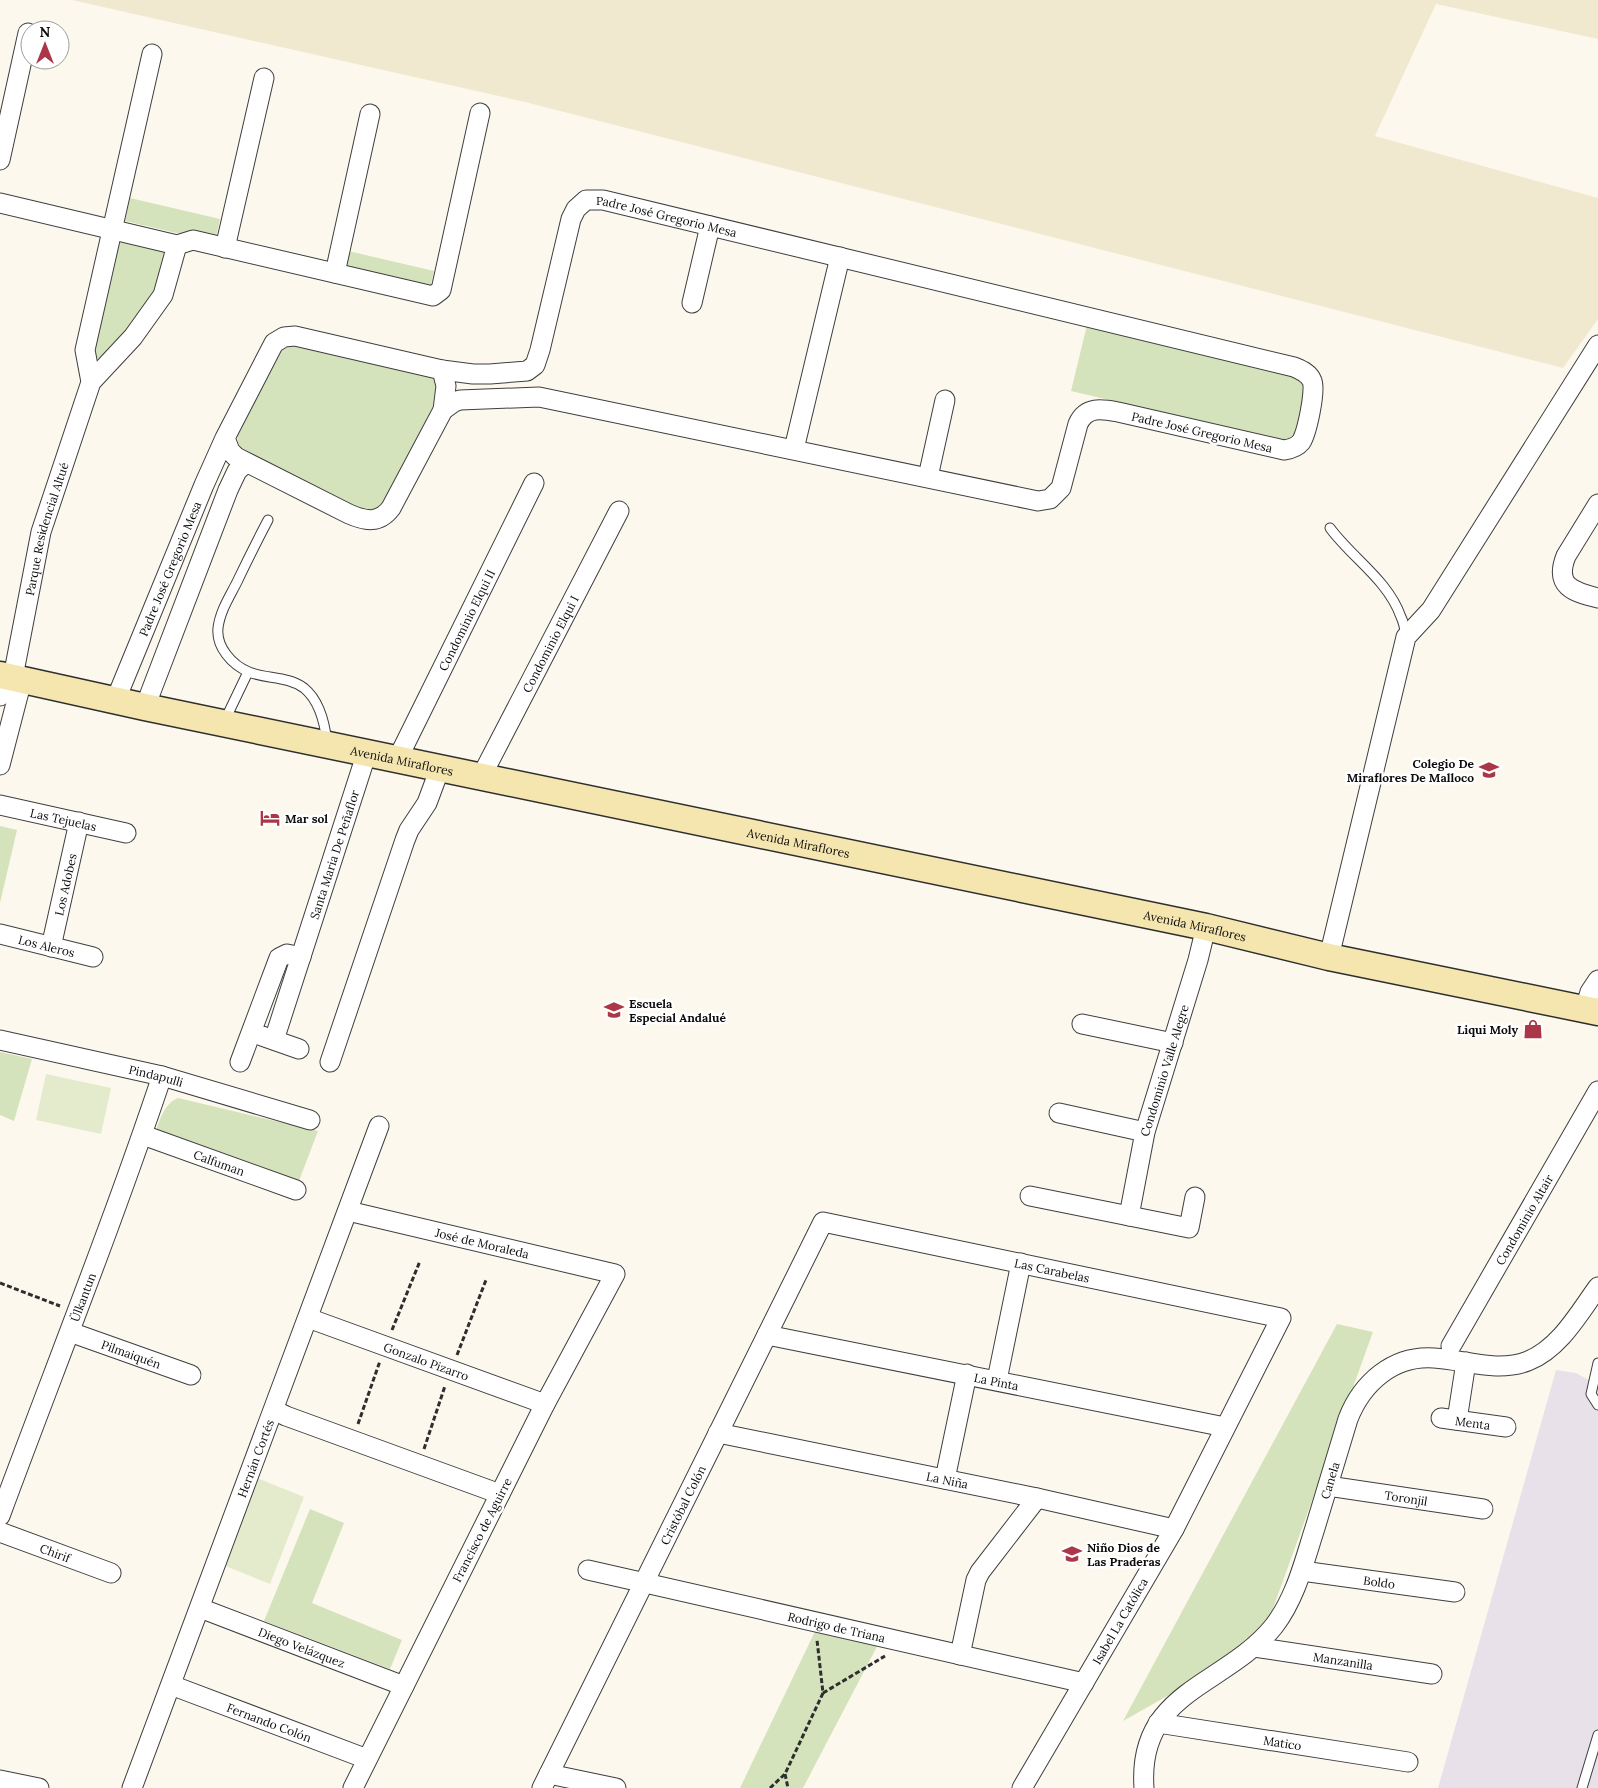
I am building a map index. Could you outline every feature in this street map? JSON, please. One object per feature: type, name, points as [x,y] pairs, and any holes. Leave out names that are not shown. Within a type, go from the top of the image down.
[{"type":"main road","name":"Avenida Miraflores","points":[[8,681],[116,699],[145,707],[1206,927],[1330,957],[1592,1011]]},
{"type":"street","points":[[91,382],[86,350],[152,54]]},
{"type":"street","points":[[0,160],[20,69]]},
{"type":"street","points":[[225,248],[264,78]]},
{"type":"street","points":[[0,204],[177,245],[194,240],[434,296],[441,290],[480,113]]},
{"type":"street","points":[[335,273],[370,114]]},
{"type":"street","name":"Padre José Gregorio Mesa","points":[[116,699],[225,438],[274,343],[284,337],[295,336],[442,370],[490,374],[527,371],[535,365],[573,214],[582,202],[589,199],[603,200],[1294,367],[1305,372],[1313,382],[1313,396],[1304,436],[1296,446],[1288,449],[1279,450],[1102,409],[1087,412],[1080,421],[1063,484],[1055,496],[1047,500],[1022,498],[539,396],[460,400],[443,410]]},
{"type":"street","points":[[692,303],[710,226]]},
{"type":"street","points":[[91,382],[133,337],[163,295],[177,245]]},
{"type":"street","points":[[794,449],[840,257]]},
{"type":"street","points":[[1330,957],[1406,637],[1430,610],[1598,345]]},
{"type":"street","points":[[225,438],[230,452],[246,463],[358,518],[379,519],[391,508],[443,410],[446,386],[442,370]]},
{"type":"street","points":[[527,371],[539,396]]},
{"type":"street","name":"Parque Residencial Altué","points":[[0,765],[8,681],[41,532],[91,382]]},
{"type":"street","points":[[928,477],[945,400]]},
{"type":"street","name":"Padre José Gregorio Mesa","points":[[145,707],[228,490],[237,471],[246,463]]},
{"type":"street","name":"Condominio Elqui II","points":[[398,758],[534,483]]},
{"type":"street","points":[[1598,504],[1562,564],[1562,572],[1566,584],[1573,591],[1598,598]]},
{"type":"street","name":"Condominio Elqui I","points":[[481,777],[619,511]]},
{"type":"street","name":"Santa Maria De Peñaflor","points":[[274,1040],[367,752]]},
{"type":"street","points":[[330,1062],[405,840],[409,830],[427,803],[440,768]]},
{"type":"street","name":"Las Tejuelas","points":[[0,804],[126,833]]},
{"type":"street","name":"Los Adobes","points":[[51,946],[79,822]]},
{"type":"street","name":"Condominio Valle Alegre","points":[[1129,1216],[1145,1132],[1206,927]]},
{"type":"street","name":"Los Aleros","points":[[0,934],[93,957]]},
{"type":"street","points":[[240,1062],[279,958],[287,954],[301,958]]},
{"type":"street","points":[[1592,1011],[1588,998],[1598,980]]},
{"type":"street","points":[[1082,1024],[1173,1043]]},
{"type":"street","points":[[251,1032],[299,1049]]},
{"type":"street","name":"Pindapulli","points":[[0,1040],[162,1076],[310,1120]]},
{"type":"street","name":"Ülkantun","points":[[0,1516],[7,1476],[70,1332],[162,1076]]},
{"type":"street","name":"Condominio Altair","points":[[1451,1346],[1598,1091]]},
{"type":"street","points":[[1059,1113],[1145,1132]]},
{"type":"street","name":"Hernán Cortés","points":[[132,1788],[379,1126]]},
{"type":"street","name":"Calfuman","points":[[142,1135],[296,1190]]},
{"type":"street","points":[[1030,1196],[1189,1228],[1195,1197]]},
{"type":"street","name":"José de Moraleda","points":[[348,1211],[615,1274]]},
{"type":"street","name":"Las Carabelas","points":[[823,1222],[1281,1318]]},
{"type":"street","name":"Cristóbal Colón","points":[[546,1781],[823,1222]]},
{"type":"street","points":[[997,1380],[1022,1263]]},
{"type":"street","name":"Francisco de Aguirre","points":[[353,1788],[545,1404],[615,1274]]},
{"type":"street","name":"Canela","points":[[1144,1788],[1146,1753],[1151,1737],[1169,1708],[1183,1696],[1237,1661],[1254,1647],[1282,1614],[1302,1571],[1352,1409],[1363,1390],[1372,1380],[1395,1365],[1414,1359],[1434,1358],[1488,1366],[1502,1366],[1529,1360],[1541,1354],[1562,1336],[1598,1287]]},
{"type":"street","name":"Gonzalo Pizarro","points":[[308,1318],[545,1404]]},
{"type":"street","name":"Isabel La Católica","points":[[1022,1788],[1174,1529],[1281,1318]]},
{"type":"street","name":"Pilmaiquén","points":[[70,1332],[191,1375]]},
{"type":"street","name":"La Pinta","points":[[767,1335],[1225,1427]]},
{"type":"street","name":"Menta","points":[[1466,1362],[1449,1419],[1506,1427]]},
{"type":"street","points":[[945,1479],[967,1374]]},
{"type":"street","points":[[274,1410],[500,1494]]},
{"type":"street","name":"La Niña","points":[[718,1433],[1037,1498],[1174,1529]]},
{"type":"street","name":"Toronjil","points":[[1328,1486],[1483,1509]]},
{"type":"street","points":[[960,1655],[976,1580],[980,1572],[1037,1498]]},
{"type":"street","name":"Chirif","points":[[0,1532],[111,1573]]},
{"type":"street","name":"Rodrigo de Triana","points":[[588,1570],[1084,1684]]},
{"type":"street","name":"Boldo","points":[[1302,1571],[1455,1592]]},
{"type":"street","name":"Diego Velázquez","points":[[200,1608],[404,1686]]},
{"type":"street","name":"Manzanilla","points":[[1254,1647],[1432,1674]]},
{"type":"street","name":"Fernando Colón","points":[[171,1685],[367,1759]]},
{"type":"street","name":"Matico","points":[[1158,1723],[1408,1762]]},
{"type":"street","points":[[0,1780],[39,1788]]},
{"type":"street","points":[[546,1781],[616,1788]]},
{"type":"lane","points":[[268,520],[223,611],[218,628],[219,640],[224,652],[231,660],[248,672],[289,681],[304,688],[315,701],[324,721],[328,744]]},
{"type":"lane","points":[[1330,528],[1342,544],[1379,580],[1392,598],[1401,617],[1406,637]]},
{"type":"lane","points":[[223,723],[248,672]]},
{"type":"lane","points":[[1598,1363],[1592,1394],[1598,1405]]},
{"type":"lane","points":[[1582,1788],[1598,1736]]},
{"type":"path","points":[[0,1283],[77,1312]]},
{"type":"path","points":[[770,1788],[785,1774],[823,1693],[815,1622]]},
{"type":"path","points":[[823,1693],[907,1643]]},
{"type":"path","points":[[785,1774],[788,1788]]},
{"type":"shaded area","points":[[72,0],[1598,0],[1598,39],[1436,4],[1375,136],[1598,198],[1598,319],[1563,368],[525,102]]},
{"type":"shaded area","points":[[1556,1370],[1576,1373],[1598,1385],[1598,1788],[1438,1788]]},
{"type":"green space","points":[[130,198],[220,219],[215,242],[125,221]]},
{"type":"green space","points":[[122,240],[165,250],[167,254],[154,292],[146,307],[102,359],[99,359],[93,354],[117,245]]},
{"type":"green space","points":[[344,250],[434,271],[429,293],[339,273]]},
{"type":"green space","points":[[1087,325],[1296,377],[1303,382],[1305,392],[1297,431],[1292,437],[1283,441],[1071,391]]},
{"type":"green space","points":[[293,345],[428,375],[437,379],[438,396],[385,502],[374,512],[359,509],[244,451],[238,443],[237,434],[282,350],[287,346]]},
{"type":"green space","points":[[0,826],[17,830],[0,903]]},
{"type":"green space","points":[[0,1052],[32,1059],[14,1121],[0,1115]]},
{"type":"green space","points":[[46,1074],[111,1088],[101,1134],[36,1120]]},
{"type":"green space","points":[[178,1098],[318,1131],[297,1186],[154,1136],[165,1109]]},
{"type":"green space","points":[[1337,1324],[1373,1332],[1267,1625],[1222,1665],[1123,1721]]},
{"type":"green space","points":[[257,1478],[304,1497],[270,1584],[223,1565]]},
{"type":"green space","points":[[310,1509],[344,1523],[312,1603],[402,1640],[390,1669],[264,1621]]},
{"type":"green space","points":[[819,1623],[882,1637],[803,1788],[740,1788]]},
{"type":"place","name":"Colegio De Miraflores De Malloco","points":[[1489,770]]},
{"type":"place","name":"Mar sol","points":[[270,818]]},
{"type":"place","name":"Escuela Especial Andalué","points":[[614,1010]]},
{"type":"place","name":"Liqui Moly","points":[[1533,1029]]},
{"type":"place","name":"Niño Dios de Las Praderas","points":[[1072,1554]]}]
